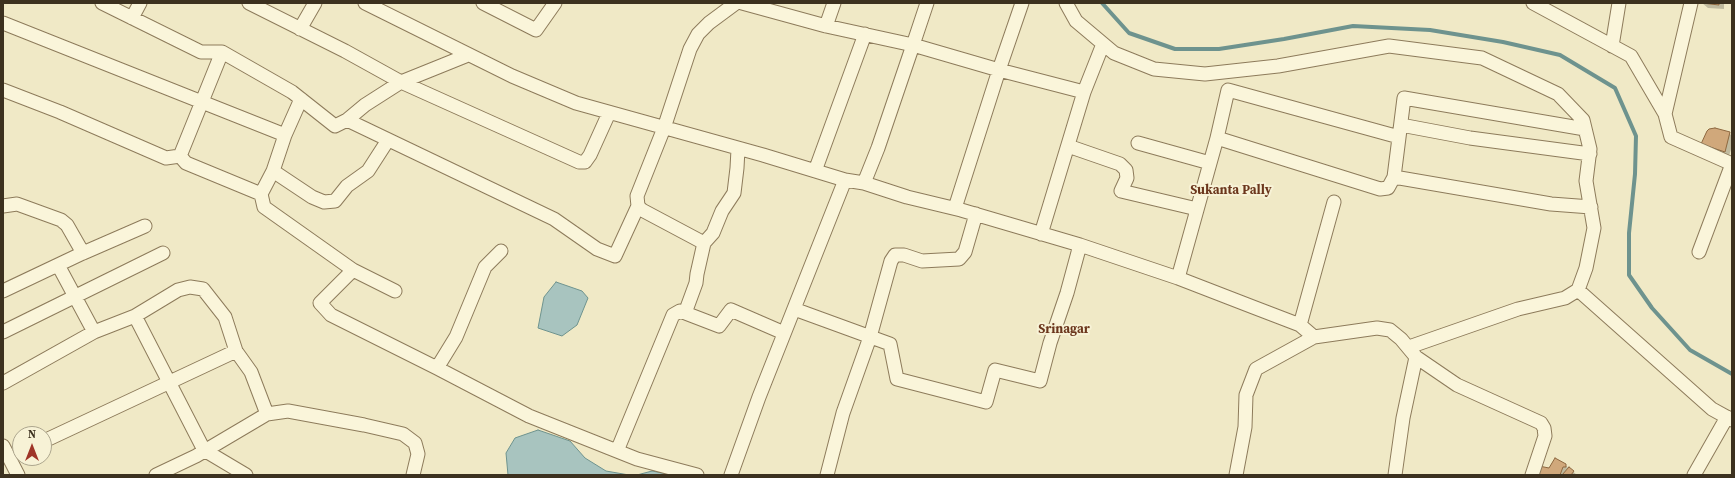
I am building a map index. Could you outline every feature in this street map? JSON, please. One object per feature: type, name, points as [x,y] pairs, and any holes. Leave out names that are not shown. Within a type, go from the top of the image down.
[{"type":"street","points":[[102,3],[201,52],[222,52],[292,92],[335,126],[347,120],[365,105],[401,82],[468,55]]},
{"type":"street","points":[[132,18],[140,3]]},
{"type":"street","points":[[249,3],[300,28],[401,82],[579,162],[585,162],[590,155],[609,113]]},
{"type":"street","points":[[300,28],[315,3]]},
{"type":"street","points":[[365,3],[512,76],[576,103],[845,180],[864,183],[955,208],[1080,246],[1178,278],[1300,325],[1314,337]]},
{"type":"street","points":[[483,3],[536,30],[555,3]]},
{"type":"street","points":[[347,120],[554,219],[597,249],[615,256],[638,206],[637,196],[664,128],[690,49],[695,39],[709,23],[736,3]]},
{"type":"street","points":[[742,3],[826,26],[913,45],[999,70],[1084,92]]},
{"type":"street","points":[[826,26],[834,3]]},
{"type":"street","points":[[864,183],[878,148],[928,3]]},
{"type":"street","points":[[955,208],[1022,3]]},
{"type":"street","points":[[1066,3],[1076,20],[1114,53],[1154,69],[1205,74],[1278,66],[1389,46],[1482,58],[1558,94],[1583,120],[1590,149],[1586,181],[1594,228],[1586,268],[1578,290],[1565,298],[1518,309],[1408,347]]},
{"type":"street","points":[[1533,3],[1632,56],[1665,114],[1671,137],[1732,164],[1699,252]]},
{"type":"street","points":[[1612,46],[1619,3]]},
{"type":"street","points":[[1665,114],[1691,3]]},
{"type":"street","points":[[3,23],[203,101],[285,135]]},
{"type":"street","points":[[815,171],[865,34]]},
{"type":"street","points":[[1041,234],[1084,92],[1103,44]]},
{"type":"street","points":[[180,156],[222,52]]},
{"type":"street","points":[[3,90],[60,112],[166,158],[180,156]]},
{"type":"street","points":[[1178,278],[1218,138],[1228,90],[1400,131],[1470,138],[1590,154]]},
{"type":"street","points":[[1218,138],[1380,189],[1388,188],[1394,178],[1404,98],[1585,129]]},
{"type":"street","points":[[301,99],[285,135],[273,171],[261,194],[264,207],[353,270],[395,291]]},
{"type":"street","points":[[273,171],[312,197],[324,202],[335,200],[347,186],[368,171],[388,140]]},
{"type":"street","points":[[1138,143],[1210,163]]},
{"type":"street","points":[[1068,146],[1120,164],[1126,170],[1127,178],[1121,191],[1197,209]]},
{"type":"street","points":[[686,313],[696,283],[704,243],[713,233],[722,211],[734,193],[738,149]]},
{"type":"street","points":[[180,156],[186,163],[261,194]]},
{"type":"street","points":[[1394,178],[1551,204],[1591,207]]},
{"type":"street","points":[[732,475],[759,397],[845,180]]},
{"type":"street","points":[[1300,325],[1334,202]]},
{"type":"street","points":[[3,206],[17,204],[61,220],[67,225],[83,253]]},
{"type":"street","points":[[638,206],[642,210],[704,243]]},
{"type":"street","points":[[828,475],[843,413],[870,337],[891,261],[896,255],[904,255],[922,261],[959,258],[965,252],[976,214]]},
{"type":"street","points":[[3,291],[83,253],[145,226]]},
{"type":"street","points":[[794,309],[890,344],[897,379],[986,402],[995,370],[1040,381],[1050,343],[1067,293],[1080,246]]},
{"type":"street","points":[[437,368],[456,337],[485,267],[501,251]]},
{"type":"street","points":[[3,332],[75,298],[101,282],[163,253]]},
{"type":"street","points":[[58,265],[94,332]]},
{"type":"street","points":[[353,270],[320,303],[331,315],[529,416],[637,459],[697,475]]},
{"type":"street","points":[[3,383],[94,332],[135,316],[178,290],[190,287],[203,289],[225,317],[236,351],[251,372],[267,414]]},
{"type":"street","points":[[1578,290],[1712,410],[1729,418],[1694,475]]},
{"type":"street","points":[[617,451],[673,315],[680,311],[718,326],[732,310],[784,333]]},
{"type":"street","points":[[135,316],[204,450],[246,475]]},
{"type":"street","points":[[1236,475],[1245,427],[1246,398],[1256,369],[1314,337],[1377,328],[1390,330],[1408,347],[1457,385],[1541,423],[1544,428],[1545,436],[1532,475]]},
{"type":"street","points":[[1394,475],[1403,418],[1408,347]]},
{"type":"street","points":[[52,437],[236,351]]},
{"type":"street","points":[[156,475],[204,450],[267,414],[288,411],[403,434],[415,443],[418,454],[414,475]]},
{"type":"street","points":[[11,452],[18,475]]},
{"type":"water","points":[[556,282],[582,291],[588,298],[577,325],[562,336],[538,328],[544,297]]},
{"type":"water","points":[[538,430],[570,441],[585,458],[606,471],[629,475],[508,475],[506,453],[515,438]]},
{"type":"water","points":[[652,471],[673,475],[637,475]]},
{"type":"building","points":[[1702,3],[1719,3],[1719,5]]},
{"type":"building","points":[[1715,128],[1730,132],[1725,152],[1701,144],[1707,131]]},
{"type":"building","points":[[1555,458],[1566,464],[1566,467],[1563,467],[1560,475],[1541,475],[1538,473],[1539,466],[1549,468]]},
{"type":"building","points":[[1569,467],[1574,471],[1571,475],[1562,475]]},
{"type":"waterway","points":[[1102,3],[1129,33],[1175,49],[1219,49],[1353,26],[1430,30],[1503,42],[1560,55],[1615,88],[1636,136],[1635,174],[1629,233],[1629,275],[1652,308],[1690,350],[1732,374]]},
{"type":"district","name":"Sukanta Pally","points":[[1231,191]]},
{"type":"district","name":"Srinagar","points":[[1064,330]]}]
